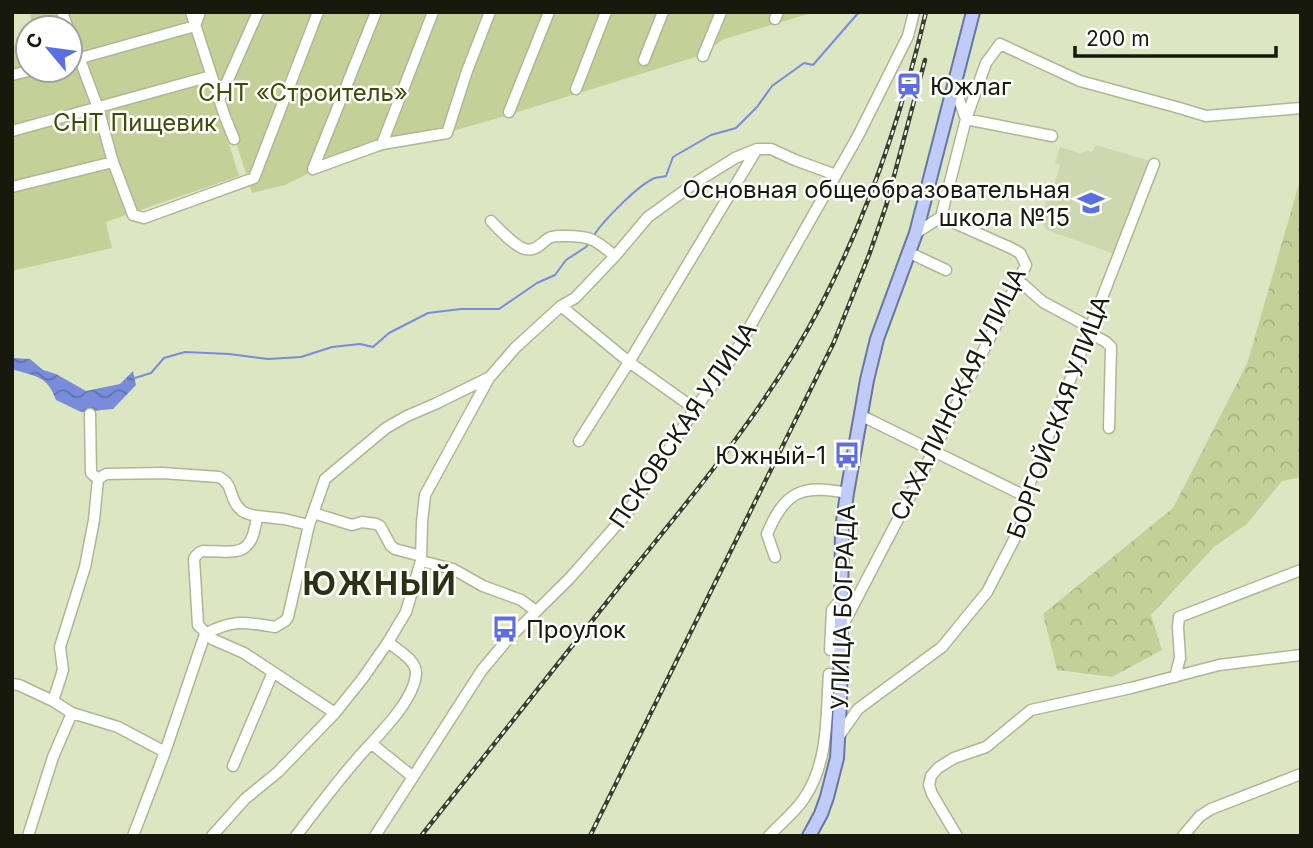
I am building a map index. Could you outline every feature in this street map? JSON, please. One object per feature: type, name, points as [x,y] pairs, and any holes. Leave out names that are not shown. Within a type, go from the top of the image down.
[{"type":"main road","name":"УЛИЦА БОГРАДА","points":[[809,836],[821,814],[833,777],[838,736],[842,529],[860,415],[877,340],[916,233],[973,12]]},
{"type":"street","points":[[191,12],[234,139]]},
{"type":"street","points":[[195,26],[200,12]]},
{"type":"street","points":[[219,100],[258,12]]},
{"type":"street","points":[[84,80],[97,108],[113,162],[134,215],[144,219],[254,178],[318,12]]},
{"type":"street","points":[[376,12],[313,169],[382,144],[447,133],[467,71],[491,12]]},
{"type":"street","points":[[382,144],[433,12]]},
{"type":"street","points":[[509,112],[549,12]]},
{"type":"street","points":[[576,89],[606,12]]},
{"type":"street","points":[[644,60],[663,12]]},
{"type":"street","points":[[703,56],[720,12]]},
{"type":"street","name":"ПСКОВСКАЯ УЛИЦА","points":[[375,836],[482,670],[508,639],[569,579],[628,512],[695,409],[732,358],[858,135],[908,36],[914,12]]},
{"type":"street","points":[[84,57],[195,26]]},
{"type":"street","points":[[916,233],[941,217],[966,119],[986,63],[1000,44],[1080,81],[1206,116],[1301,108]]},
{"type":"street","points":[[12,131],[211,76]]},
{"type":"street","points":[[954,86],[966,119]]},
{"type":"street","points":[[966,119],[1052,136]]},
{"type":"street","points":[[579,441],[758,149]]},
{"type":"street","points":[[212,836],[245,799],[278,772],[335,713],[388,642],[406,612],[421,559],[425,495],[489,377],[515,348],[561,306],[575,298],[615,257],[648,217],[735,158],[758,149],[771,149],[836,175]]},
{"type":"street","points":[[12,187],[113,162]]},
{"type":"street","name":"БОРГОЙСКАЯ УЛИЦА","points":[[838,736],[858,709],[942,647],[987,592],[1021,526],[1025,496],[1154,164]]},
{"type":"street","name":"САХАЛИНСКАЯ УЛИЦА","points":[[841,631],[1026,265],[1020,253],[941,217]]},
{"type":"street","points":[[491,221],[526,249],[534,249],[556,236],[584,236],[597,241],[615,257]]},
{"type":"street","points":[[910,253],[946,270]]},
{"type":"street","points":[[1017,279],[1043,302],[1082,323],[1088,332],[1111,347],[1109,428]]},
{"type":"street","points":[[561,306],[629,362],[695,409]]},
{"type":"street","points":[[133,836],[205,634],[221,626],[243,622],[275,627],[285,621],[309,525],[326,479],[386,428],[489,377]]},
{"type":"street","points":[[90,414],[92,472],[98,479]]},
{"type":"street","points":[[860,415],[1025,496]]},
{"type":"street","points":[[98,479],[106,474],[162,473],[219,477],[230,485],[234,501],[240,510],[257,516],[309,525]]},
{"type":"street","points":[[53,701],[63,670],[60,648],[85,567],[98,479]]},
{"type":"street","points":[[775,557],[767,534],[780,508],[789,497],[809,489],[847,493]]},
{"type":"street","points":[[313,513],[352,525],[362,522],[376,524],[395,549],[453,569],[483,586],[521,600],[536,611]]},
{"type":"street","points":[[257,516],[252,541],[248,547],[242,550],[203,551],[196,555],[194,559],[198,625],[212,639],[244,653],[335,713]]},
{"type":"street","points":[[1175,677],[1180,658],[1179,617],[1301,570]]},
{"type":"street","points":[[830,650],[832,610],[841,599]]},
{"type":"street","points":[[296,836],[392,720],[409,695],[416,673],[414,666],[388,642]]},
{"type":"street","points":[[957,836],[932,793],[929,785],[931,776],[954,758],[986,747],[1031,710],[1219,665],[1301,655]]},
{"type":"street","points":[[233,766],[273,672]]},
{"type":"street","points":[[769,836],[804,799],[818,771],[825,743],[829,674]]},
{"type":"street","points":[[12,684],[53,701],[72,713],[118,727],[165,752]]},
{"type":"street","points":[[840,702],[858,709]]},
{"type":"street","points":[[28,836],[53,757],[72,713]]},
{"type":"street","points":[[372,744],[413,777]]},
{"type":"street","points":[[818,771],[833,777]]},
{"type":"street","points":[[1183,836],[1200,816],[1211,809],[1301,774]]},
{"type":"shaded area","name":"Основная общеобразовательная школа №15","points":[[1096,145],[1153,162],[1117,255],[1047,230],[1040,220],[1048,193],[1045,192],[1047,185],[1054,186],[1060,165],[1055,163],[1060,147],[1082,154],[1086,150],[1092,152]]},
{"type":"green space","name":"СНТ Пищевик","points":[[188,12],[239,176],[106,222],[112,248],[12,271],[12,47],[14,84],[84,84],[84,14],[30,14]]},
{"type":"green space","name":"СНТ «Строитель»","points":[[195,12],[815,12],[724,39],[702,55],[505,116],[313,171],[285,185],[252,193]]},
{"type":"green space","points":[[1301,177],[1301,477],[1282,481],[1247,524],[1214,547],[1151,615],[1162,650],[1112,677],[1057,670],[1043,614],[1173,508],[1247,364]]},
{"type":"water","points":[[12,358],[30,359],[43,370],[56,374],[86,391],[120,384],[133,371],[136,385],[113,409],[81,412],[56,400],[49,386],[40,378],[12,369]]},
{"type":"waterway","points":[[594,235],[613,212],[640,187],[655,178],[666,176],[673,157],[711,135],[736,128],[757,107],[772,86],[804,63],[813,65],[859,12]]},
{"type":"waterway","points":[[135,378],[151,373],[164,358],[185,352],[268,359],[301,357],[332,347],[360,344],[373,347],[389,333],[428,313],[461,309],[499,309],[537,283],[555,275],[566,260],[589,242]]},
{"type":"railway","points":[[421,836],[712,470],[759,406],[802,339],[838,270],[869,198],[895,125],[926,12]]},
{"type":"railway","points":[[590,836],[834,342],[886,206],[925,60]]},
{"type":"place","name":"Южлаг","points":[[909,86]]},
{"type":"place","name":"Основная общеобразовательная школа №15","points":[[1091,203]]},
{"type":"place","name":"Южный-1","points":[[847,455]]},
{"type":"place","name":"Проулок","points":[[505,629]]},
{"type":"district","name":"ЮЖНЫЙ","points":[[380,583]]}]
